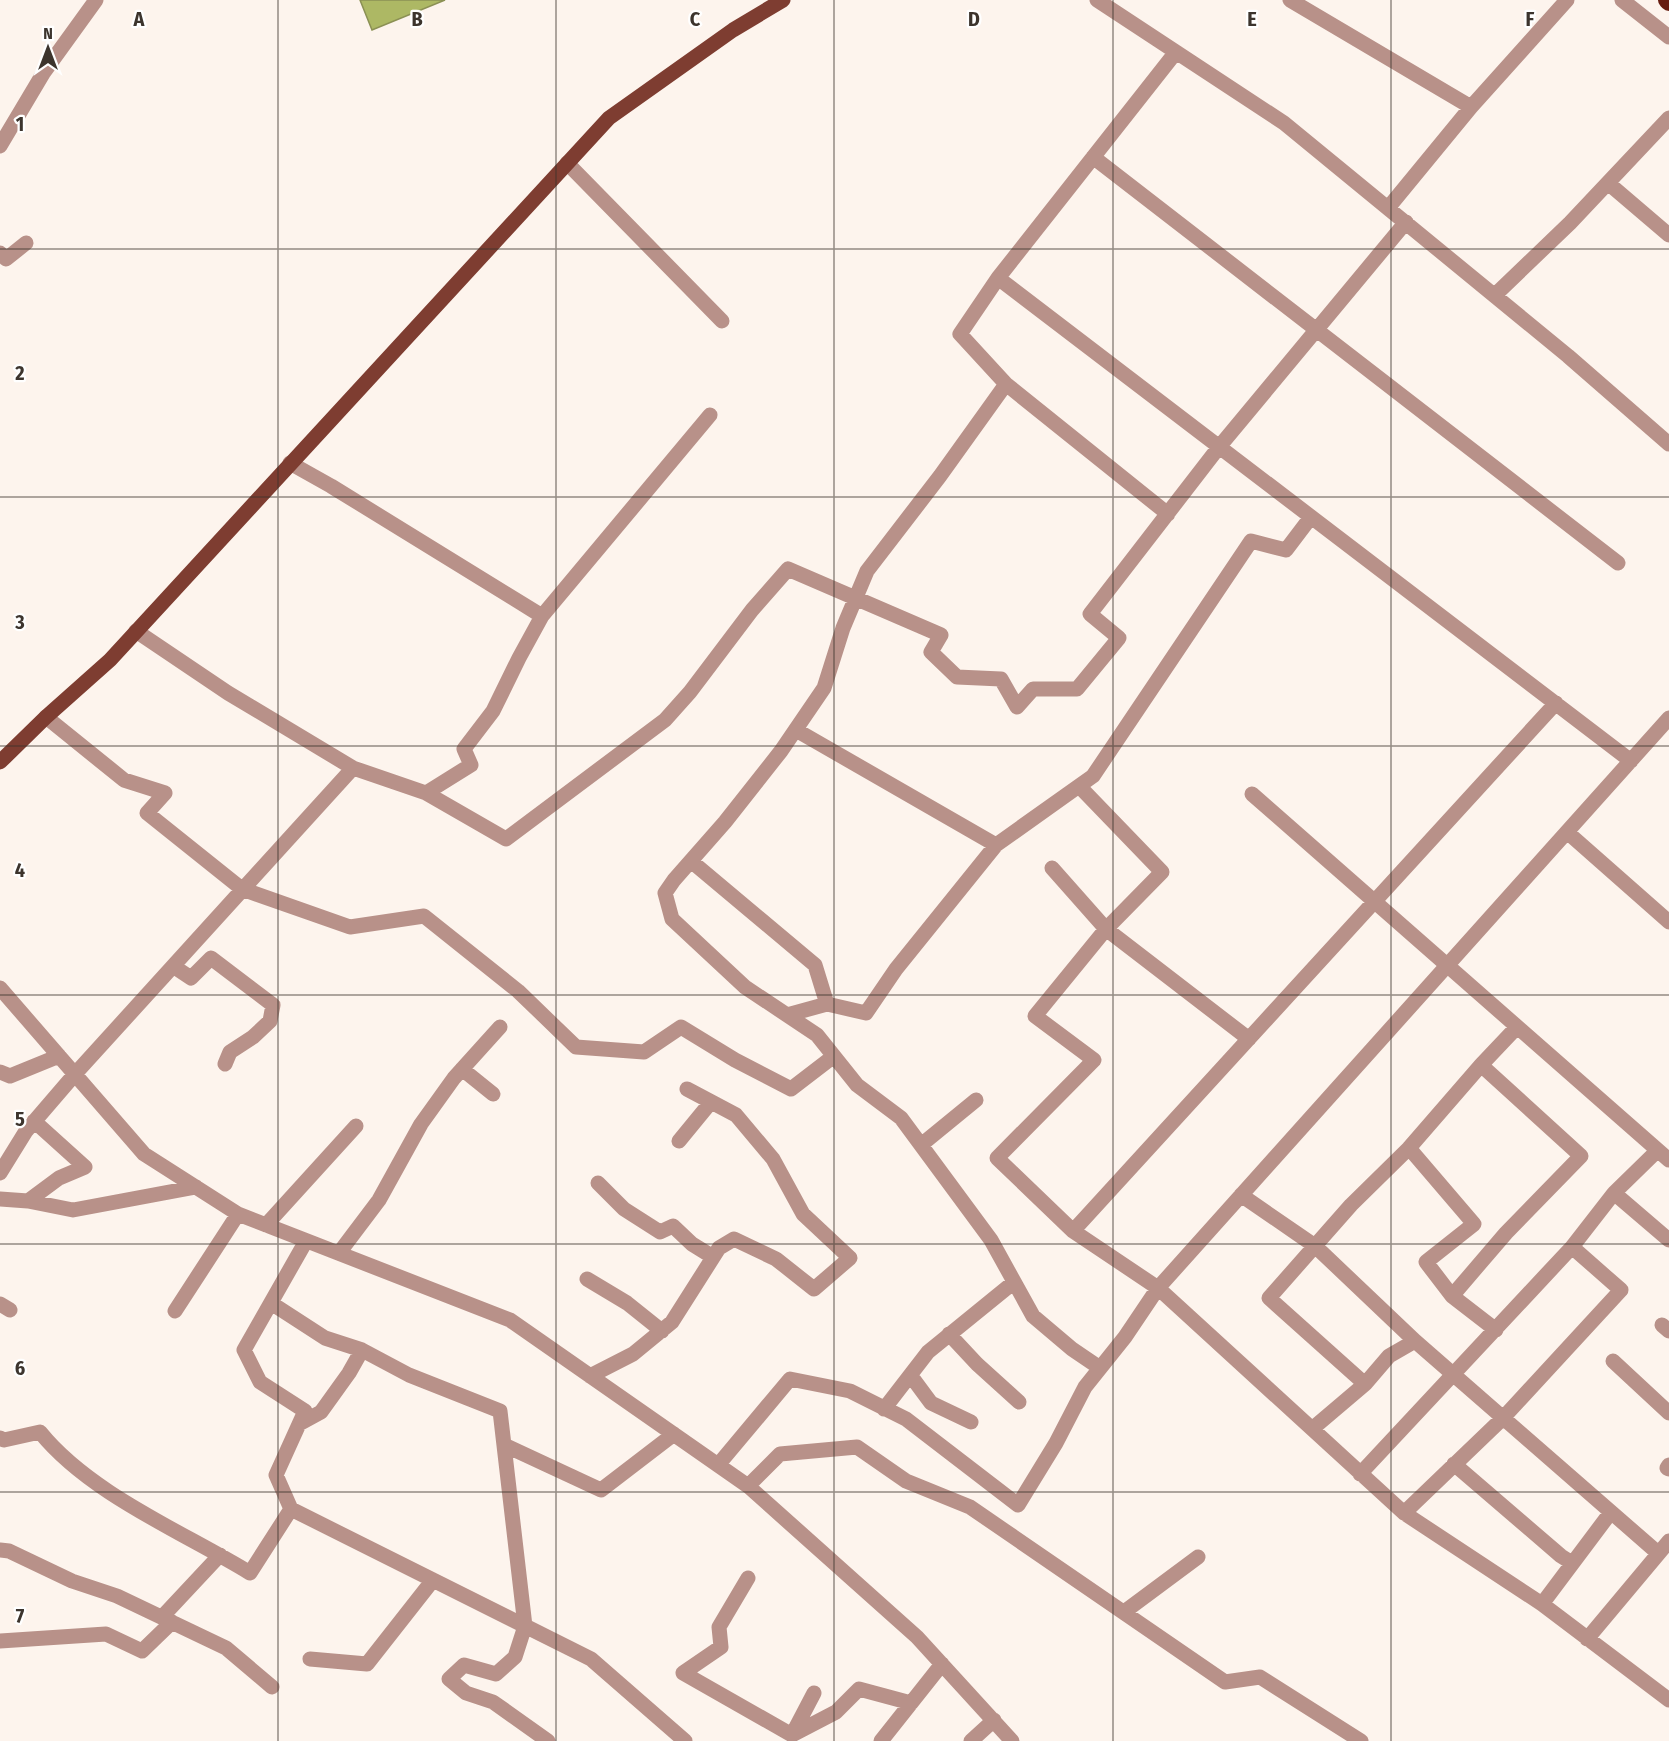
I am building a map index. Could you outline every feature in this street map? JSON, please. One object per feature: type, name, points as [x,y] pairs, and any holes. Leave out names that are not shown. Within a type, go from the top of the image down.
[{"type":"main road","points":[[0,762],[110,660],[609,118],[733,30],[783,0]]},
{"type":"street","points":[[0,146],[44,72],[96,0]]},
{"type":"street","points":[[1097,0],[1284,123],[1495,295],[1669,444]]},
{"type":"street","points":[[1290,0],[1471,107]]},
{"type":"street","points":[[1388,208],[1471,107],[1568,0]]},
{"type":"street","points":[[1622,0],[1669,37]]},
{"type":"street","points":[[1168,514],[1006,384],[960,334],[998,278],[1176,52]]},
{"type":"street","points":[[1495,295],[1570,223],[1669,117]]},
{"type":"street","points":[[1093,157],[1618,563]]},
{"type":"street","points":[[567,163],[722,321]]},
{"type":"street","points":[[1608,183],[1669,235]]},
{"type":"street","points":[[136,631],[228,693],[353,768],[426,793],[506,839],[665,720],[690,692],[752,610],[788,569],[941,635],[932,652],[957,677],[1001,679],[1017,706],[1033,689],[1077,689],[1119,638],[1090,614],[1219,447],[1406,222]]},
{"type":"street","points":[[0,253],[6,259],[26,243]]},
{"type":"street","points":[[998,278],[1631,761]]},
{"type":"street","points":[[1006,384],[940,476],[867,570],[843,628],[824,688],[760,778],[665,893],[672,919],[745,987],[817,1035],[856,1085],[901,1118],[991,1240],[1033,1316],[1072,1349],[1100,1368]]},
{"type":"street","points":[[426,793],[471,765],[464,749],[493,711],[542,616],[710,415]]},
{"type":"street","points":[[290,463],[542,616]]},
{"type":"street","points":[[787,1015],[827,1004],[866,1013],[896,969],[996,845],[1093,776],[1251,541],[1286,550],[1311,517]]},
{"type":"street","points":[[1073,1231],[1556,703]]},
{"type":"street","points":[[46,717],[124,780],[165,793],[147,813],[243,889],[350,927],[424,916],[518,991],[576,1047],[644,1052],[681,1027],[735,1060],[791,1089],[834,1056]]},
{"type":"street","points":[[718,1465],[790,1379],[850,1391],[906,1419],[1018,1505],[1056,1443],[1085,1387],[1125,1337],[1158,1288],[1669,718]]},
{"type":"street","points":[[795,730],[996,845]]},
{"type":"street","points":[[0,1173],[34,1121],[353,768]]},
{"type":"street","points":[[1079,786],[1162,873],[1106,928],[1035,1016],[1094,1060],[997,1158],[1073,1231],[1158,1288],[1404,1513],[1542,1604],[1669,1700]]},
{"type":"street","points":[[1252,794],[1448,964],[1663,1156],[1614,1193],[1572,1247],[1360,1474]]},
{"type":"street","points":[[1567,832],[1669,922]]},
{"type":"street","points":[[691,861],[815,965],[827,1004]]},
{"type":"street","points":[[1052,868],[1106,928],[1249,1039]]},
{"type":"street","points":[[173,966],[191,978],[211,958],[273,1005],[270,1021],[230,1052],[225,1064]]},
{"type":"street","points":[[0,988],[144,1154],[238,1214],[510,1320],[748,1486],[917,1637],[1012,1741]]},
{"type":"street","points":[[339,1253],[379,1200],[421,1124],[462,1069],[500,1027]]},
{"type":"street","points":[[1365,1384],[1269,1298],[1351,1205],[1409,1148],[1517,1027]]},
{"type":"street","points":[[0,1072],[10,1076],[59,1056]]},
{"type":"street","points":[[1452,1296],[1506,1233],[1581,1156],[1481,1065]]},
{"type":"street","points":[[462,1069],[493,1094]]},
{"type":"street","points":[[590,1376],[633,1354],[672,1322],[718,1248],[734,1239],[776,1258],[814,1289],[850,1258],[804,1214],[773,1159],[736,1115],[687,1089]]},
{"type":"street","points":[[921,1145],[976,1100]]},
{"type":"street","points":[[679,1141],[711,1102]]},
{"type":"street","points":[[28,1201],[59,1178],[85,1167],[34,1121]]},
{"type":"street","points":[[266,1225],[356,1126]]},
{"type":"street","points":[[1409,1148],[1474,1224],[1426,1262],[1452,1296],[1496,1330]]},
{"type":"street","points":[[598,1183],[624,1209],[660,1232],[673,1226],[692,1244],[713,1257]]},
{"type":"street","points":[[0,1199],[28,1201],[73,1210],[196,1187]]},
{"type":"street","points":[[1614,1193],[1669,1240]]},
{"type":"street","points":[[1241,1195],[1315,1246],[1415,1341],[1658,1553]]},
{"type":"street","points":[[175,1311],[238,1214]]},
{"type":"street","points":[[306,1241],[244,1350],[260,1382],[305,1410],[276,1474],[291,1509],[591,1659],[685,1741]]},
{"type":"street","points":[[1404,1513],[1503,1418],[1621,1290],[1572,1247]]},
{"type":"street","points":[[587,1279],[627,1303],[662,1330]]},
{"type":"street","points":[[884,1409],[928,1352],[1014,1282]]},
{"type":"street","points":[[271,1303],[325,1338],[362,1350],[409,1375],[500,1410],[525,1626],[515,1657],[496,1674],[464,1665],[449,1679],[466,1693],[493,1702],[548,1741]]},
{"type":"street","points":[[949,1334],[977,1364],[1019,1402]]},
{"type":"street","points":[[1312,1429],[1365,1384],[1389,1356],[1415,1341]]},
{"type":"street","points":[[299,1424],[321,1412],[349,1373],[362,1350]]},
{"type":"street","points":[[1613,1361],[1669,1413]]},
{"type":"street","points":[[911,1376],[931,1403],[971,1422]]},
{"type":"street","points":[[0,1438],[4,1440],[40,1432],[57,1453],[125,1503],[250,1573],[291,1509]]},
{"type":"street","points":[[504,1445],[601,1490],[674,1434]]},
{"type":"street","points":[[748,1486],[780,1454],[857,1447],[906,1481],[970,1507],[1225,1682],[1260,1677],[1361,1741]]},
{"type":"street","points":[[1454,1464],[1572,1563]]},
{"type":"street","points":[[1542,1604],[1611,1512]]},
{"type":"street","points":[[1587,1639],[1669,1541]]},
{"type":"street","points":[[0,1550],[9,1551],[72,1581],[117,1596],[226,1648],[272,1687]]},
{"type":"street","points":[[0,1641],[106,1634],[142,1651],[220,1555]]},
{"type":"street","points":[[1124,1612],[1198,1557]]},
{"type":"street","points":[[748,1578],[718,1627],[721,1647],[683,1673],[792,1735]]},
{"type":"street","points":[[310,1659],[367,1664],[434,1580]]},
{"type":"street","points":[[881,1741],[942,1664]]},
{"type":"street","points":[[792,1735],[836,1712],[859,1689],[911,1703]]},
{"type":"street","points":[[792,1735],[814,1693]]},
{"type":"street","points":[[971,1741],[994,1720]]},
{"type":"shaded area","points":[[360,0],[445,0],[372,30]]}]
